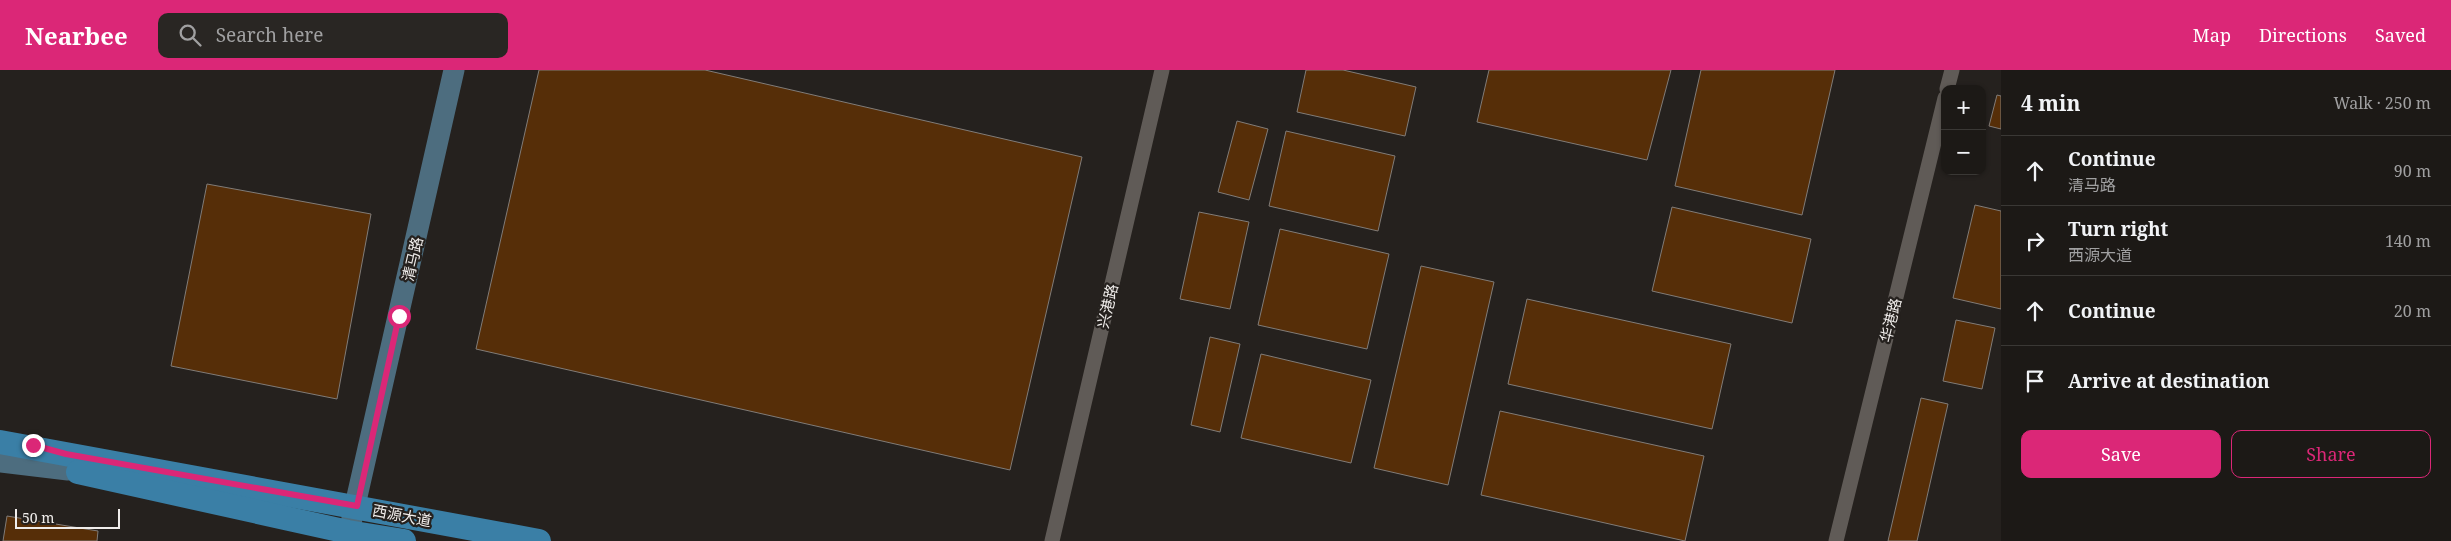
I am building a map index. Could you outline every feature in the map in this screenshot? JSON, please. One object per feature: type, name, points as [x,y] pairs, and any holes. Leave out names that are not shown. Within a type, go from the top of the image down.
[{"type":"main road","name":"西源大道","points":[[0,442],[67,462],[351,537],[404,541]]},
{"type":"main road","name":"西源大道","points":[[0,458],[67,462],[357,506],[539,541]]},
{"type":"street","name":"清马路","points":[[351,537],[454,70]]},
{"type":"street","name":"兴港路","points":[[1052,541],[1162,70]]},
{"type":"street","points":[[1948,85],[1952,70]]},
{"type":"street","name":"华港路","points":[[1836,541],[1941,114]]},
{"type":"street","points":[[0,435],[67,462]]},
{"type":"street","points":[[0,462],[67,462]]},
{"type":"building","points":[[539,70],[705,70],[1082,157],[1010,470],[476,349]]},
{"type":"building","points":[[1306,70],[1343,70],[1416,87],[1405,136],[1297,112]]},
{"type":"building","points":[[1489,70],[1671,70],[1647,160],[1477,122]]},
{"type":"building","points":[[1701,70],[1835,70],[1802,215],[1675,186]]},
{"type":"building","points":[[1997,95],[2001,96],[2001,129],[1989,126]]},
{"type":"building","points":[[1237,121],[1268,129],[1249,200],[1218,192]]},
{"type":"building","points":[[1286,131],[1395,156],[1378,231],[1269,206]]},
{"type":"building","points":[[207,184],[371,214],[337,399],[171,366]]},
{"type":"building","points":[[1975,205],[2001,211],[2001,309],[1953,298]]},
{"type":"building","points":[[1672,207],[1811,239],[1792,323],[1652,291]]},
{"type":"building","points":[[1199,212],[1249,222],[1230,309],[1180,299]]},
{"type":"building","points":[[1280,229],[1389,254],[1367,349],[1258,325]]},
{"type":"building","points":[[1421,266],[1494,282],[1448,485],[1374,468]]},
{"type":"building","points":[[1527,299],[1731,344],[1712,429],[1508,384]]},
{"type":"building","points":[[1956,320],[1995,328],[1982,389],[1943,381]]},
{"type":"building","points":[[1210,337],[1240,344],[1220,432],[1191,425]]},
{"type":"building","points":[[1261,354],[1371,380],[1351,463],[1241,438]]},
{"type":"building","points":[[1921,398],[1948,404],[1917,541],[1888,541]]},
{"type":"building","points":[[1500,411],[1704,456],[1685,541],[1481,495]]},
{"type":"building","points":[[7,516],[98,531],[97,541],[3,541]]},
{"type":"route","points":[[33,445],[66,454],[357,506],[399,316]]}]
